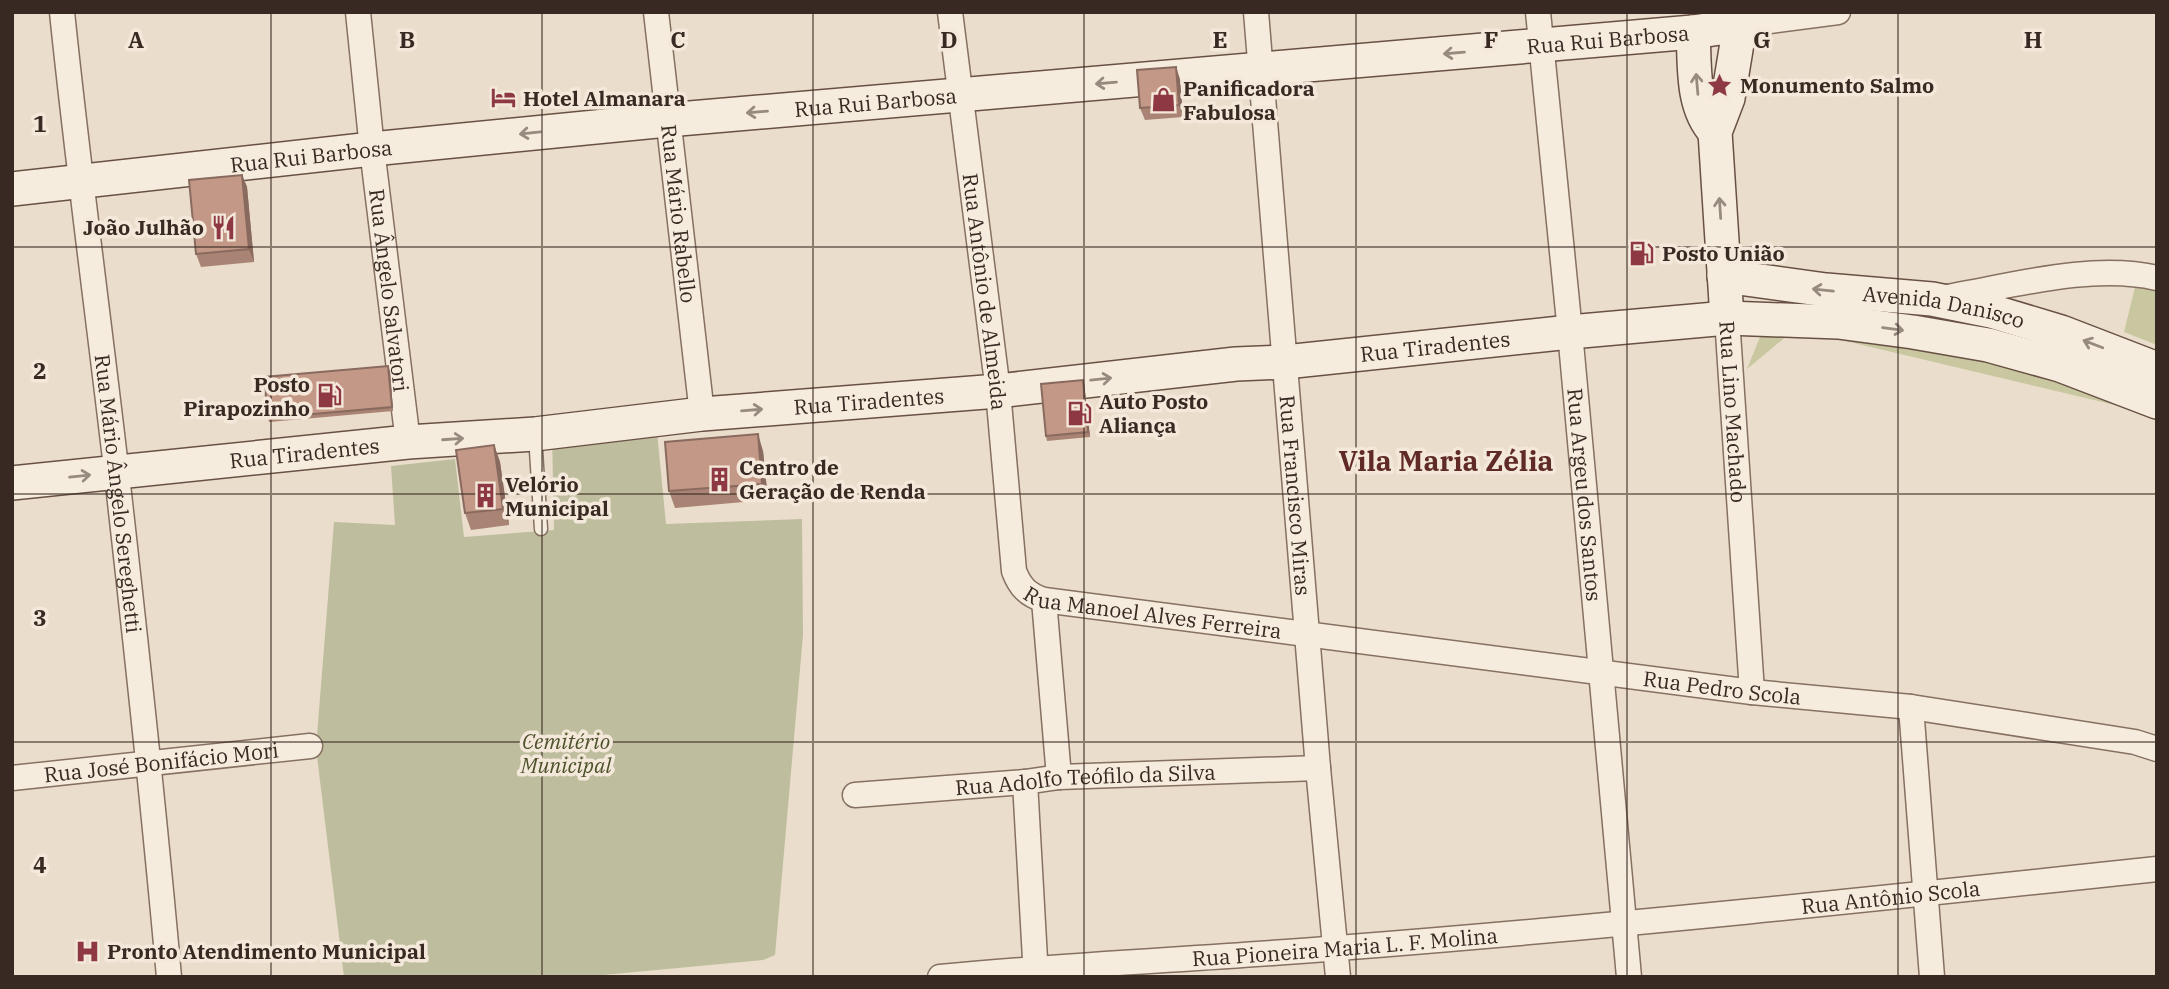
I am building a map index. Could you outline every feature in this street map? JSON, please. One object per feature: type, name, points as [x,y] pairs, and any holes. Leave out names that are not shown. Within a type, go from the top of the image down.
[{"type":"main road","name":"Rua Rui Barbosa","points":[[12,189],[667,120],[1693,32],[1741,19]]},
{"type":"main road","name":"Rua Lino Machado","points":[[1727,318],[1715,132],[1728,98],[1741,19]]},
{"type":"main road","name":"Rua Lino Machado","points":[[1693,32],[1698,96],[1707,124],[1715,132]]},
{"type":"main road","name":"Avenida Danisco","points":[[1724,276],[1826,290],[1932,299],[1991,311],[2061,332],[2157,369]]},
{"type":"main road","name":"Rua Tiradentes","points":[[12,483],[408,442],[535,434],[702,414],[998,391],[1236,365],[1727,318]]},
{"type":"main road","name":"Avenida Danisco","points":[[1727,318],[1839,322],[1988,345],[2060,365],[2157,402]]},
{"type":"street","name":"Rua Mário Ângelo Sereghetti","points":[[62,12],[80,182],[117,472],[169,977]]},
{"type":"street","name":"Rua Ângelo Salvatori","points":[[358,12],[408,442]]},
{"type":"street","name":"Rua Mário Rabello","points":[[656,12],[702,414]]},
{"type":"street","name":"Rua Antônio de Almeida","points":[[950,12],[998,391],[1014,571]]},
{"type":"street","name":"Rua Francisco Miras","points":[[1256,12],[1318,768],[1338,977]]},
{"type":"street","name":"Rua Argeu dos Santos","points":[[1538,12],[1629,977]]},
{"type":"street","points":[[1741,19],[1838,12]]},
{"type":"street","points":[[1932,299],[2067,276],[2116,273],[2157,278]]},
{"type":"street","name":"Rua Lino Machado","points":[[1727,318],[1752,692]]},
{"type":"street","name":"Rua Manoel Alves Ferreira","points":[[1014,571],[1025,591],[1044,600],[1307,635]]},
{"type":"street","points":[[1044,600],[1059,777]]},
{"type":"street","name":"Rua Pedro Scola","points":[[1307,635],[1752,692],[1911,707],[2146,746]]},
{"type":"street","points":[[1911,707],[1932,977]]},
{"type":"street","name":"Rua José Bonifácio Mori","points":[[12,778],[310,746]]},
{"type":"street","name":"Rua Adolfo Teófilo da Silva","points":[[855,795],[1059,777],[1318,768]]},
{"type":"street","points":[[1025,782],[1036,972]]},
{"type":"street","name":"Rua Antônio Scola","points":[[1624,924],[2157,869]]},
{"type":"street","name":"Rua Pioneira Maria L. F. Molina","points":[[940,977],[1036,972],[1624,924]]},
{"type":"lane","points":[[535,434],[541,529]]},
{"type":"green space","points":[[2137,279],[2157,282],[2157,345],[2124,332]]},
{"type":"green space","points":[[1795,329],[1747,369],[1762,332]]},
{"type":"green space","points":[[1796,329],[1989,354],[2140,411]]},
{"type":"green space","name":"Cemitério Municipal","points":[[657,432],[666,524],[802,519],[803,635],[775,955],[763,960],[582,977],[344,977],[316,748],[334,522],[395,525],[391,466],[455,459],[464,537],[554,530],[552,434]]},
{"type":"building","name":"Panificadora Fabulosa","points":[[1176,67],[1179,105],[1140,108],[1137,70]]},
{"type":"building","name":"João Julhão","points":[[242,175],[249,249],[196,254],[189,180]]},
{"type":"building","name":"Posto Pirapozinho","points":[[388,366],[392,407],[268,418],[264,377]]},
{"type":"building","points":[[1083,380],[1088,432],[1046,436],[1041,384]]},
{"type":"building","name":"Centro de Geração de Renda","points":[[758,434],[762,484],[669,491],[665,442]]},
{"type":"building","name":"Velório Municipal","points":[[494,445],[503,509],[465,513],[456,450]]},
{"type":"place","name":"Monumento Salmo","points":[[1720,85]]},
{"type":"place","name":"Hotel Almanara","points":[[503,98]]},
{"type":"place","name":"Panificadora Fabulosa","points":[[1163,100]]},
{"type":"place","name":"João Julhão","points":[[224,227]]},
{"type":"place","name":"Posto União","points":[[1642,253]]},
{"type":"place","name":"Posto Pirapozinho","points":[[330,396]]},
{"type":"place","name":"Auto Posto Aliança","points":[[1079,413]]},
{"type":"place","name":"Centro de Geração de Renda","points":[[719,479]]},
{"type":"place","name":"Velório Municipal","points":[[485,496]]},
{"type":"place","name":"Pronto Atendimento Municipal","points":[[87,951]]},
{"type":"district","name":"Vila Maria Zélia","points":[[1446,460]]}]
